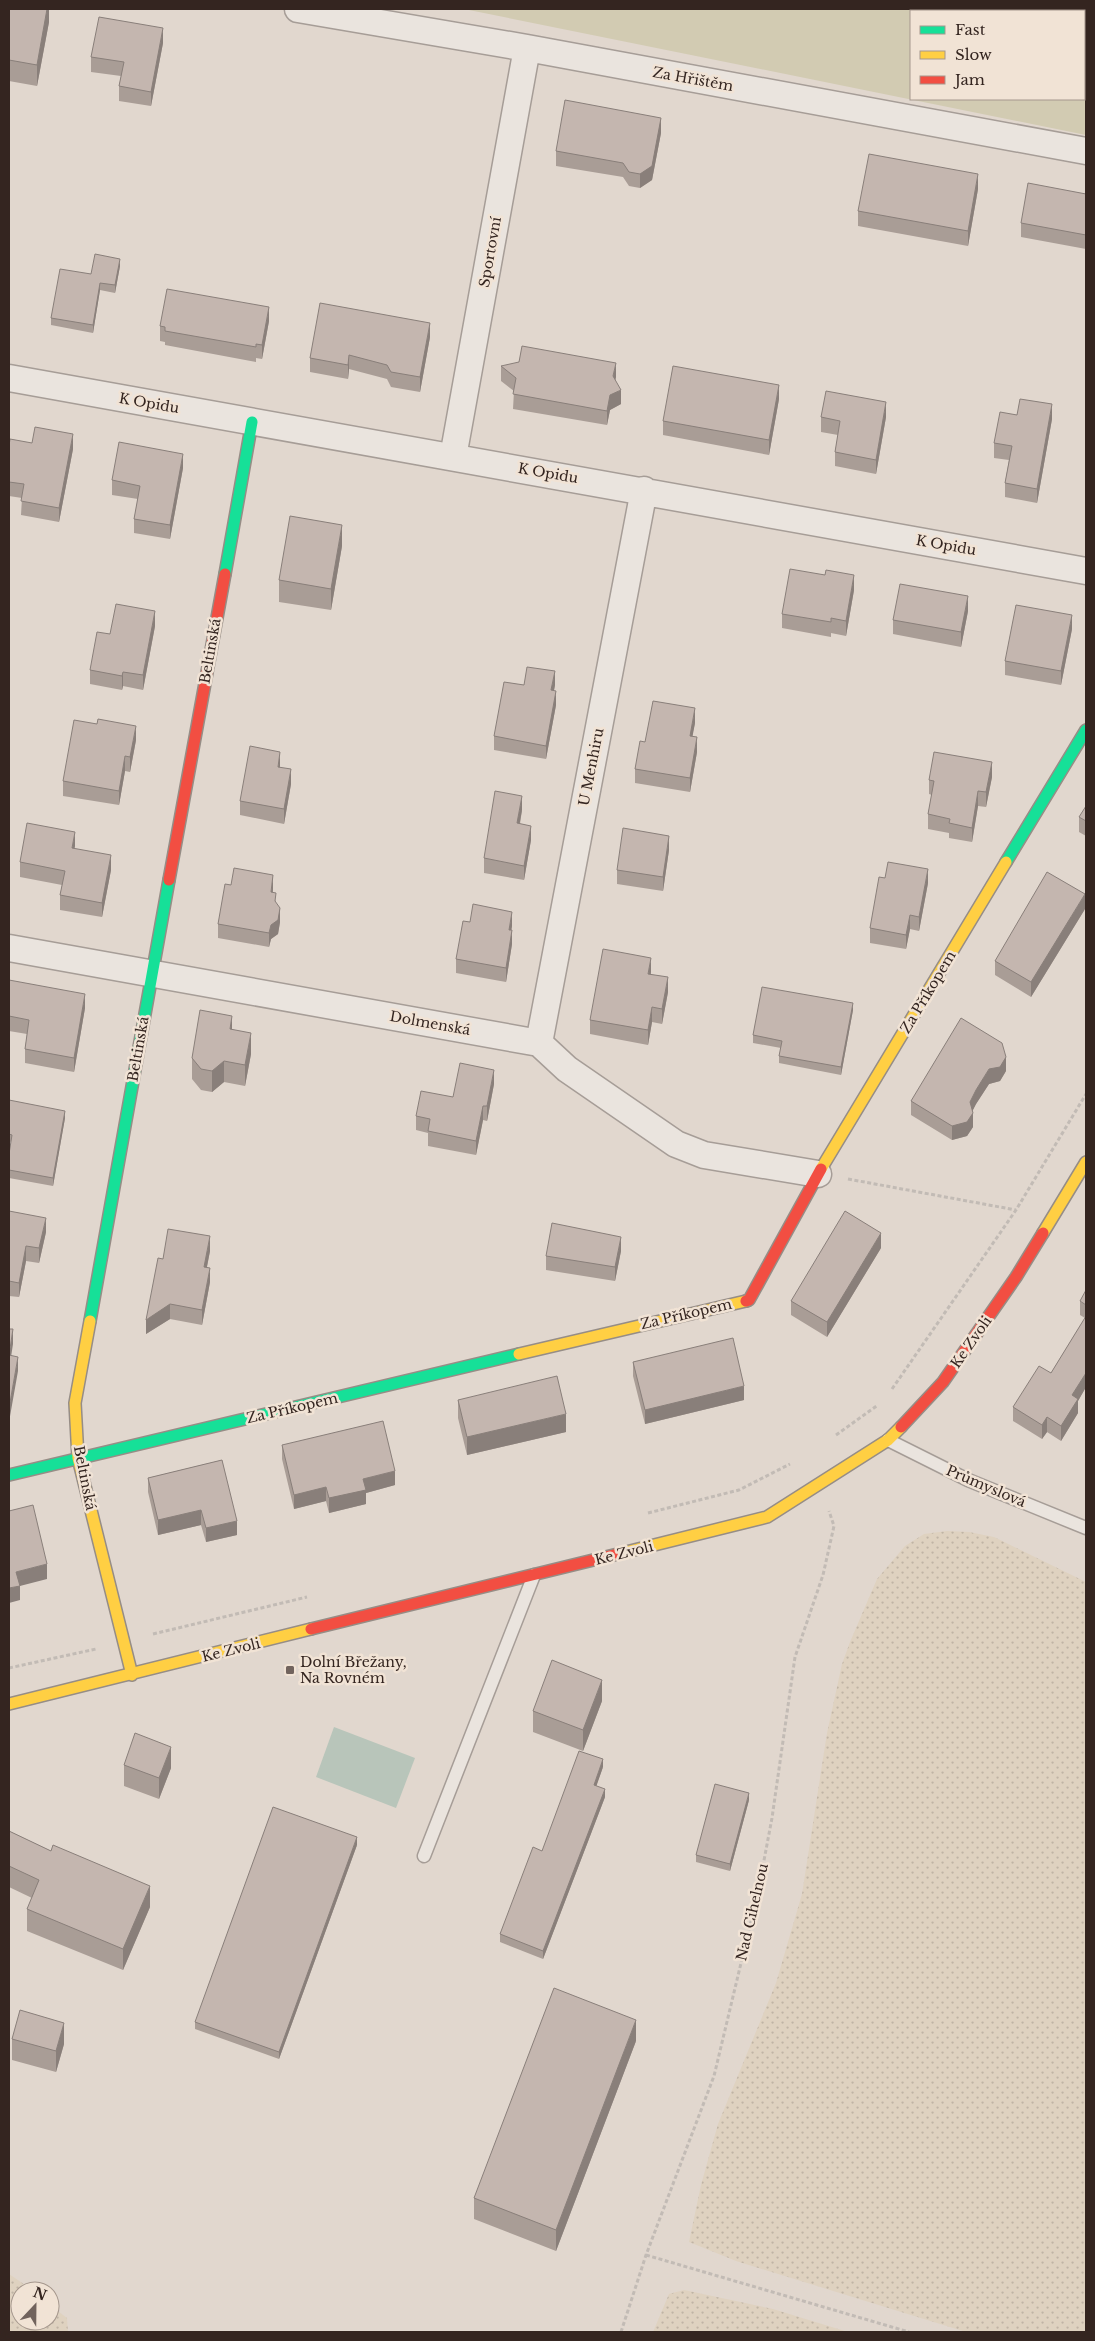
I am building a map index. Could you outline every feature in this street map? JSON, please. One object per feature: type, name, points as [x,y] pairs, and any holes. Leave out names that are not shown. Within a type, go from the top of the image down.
[{"type":"street","name":"Za Hřištěm","points":[[298,9],[527,48],[1086,151]]},
{"type":"street","name":"Sportovní","points":[[453,457],[527,48]]},
{"type":"street","name":"K Opidu","points":[[9,378],[644,490],[1086,571]]},
{"type":"street","name":"Beltinská","points":[[132,1675],[78,1458],[75,1402],[252,422]]},
{"type":"street","name":"U Menhiru","points":[[539,1043],[644,490]]},
{"type":"street","name":"Za Příkopem","points":[[9,1475],[748,1300],[818,1174],[1086,730]]},
{"type":"street","name":"Dolmenská","points":[[9,948],[539,1043]]},
{"type":"street","points":[[539,1043],[567,1069],[676,1144],[704,1154],[818,1174]]},
{"type":"street","name":"Ke Zvoli","points":[[9,1704],[767,1517],[888,1440],[943,1382],[1016,1277],[1086,1162]]},
{"type":"lane","name":"Průmyslová","points":[[888,1440],[968,1480],[1086,1528]]},
{"type":"lane","points":[[424,1856],[534,1575]]},
{"type":"path","points":[[891,1391],[1016,1210],[1086,1094]]},
{"type":"path","points":[[818,1174],[1016,1210],[1049,1225]]},
{"type":"path","points":[[830,1439],[886,1399]]},
{"type":"path","name":"Nad Cihelnou","points":[[621,2332],[646,2256],[714,2076],[758,1892],[772,1818],[795,1657],[823,1575],[834,1526],[820,1483],[807,1456],[740,1490],[646,1514]]},
{"type":"path","points":[[9,1668],[313,1596]]},
{"type":"path","points":[[646,2256],[909,2332]]},
{"type":"shaded area","points":[[464,9],[1086,9],[1086,135],[913,100],[1085,100],[1085,10],[910,10],[910,99]]},
{"type":"shaded area","points":[[947,1531],[969,1532],[994,1537],[1086,1582],[1086,2332],[966,2332],[736,2261],[689,2242],[701,2185],[718,2124],[776,1983],[802,1894],[827,1733],[842,1664],[877,1579],[905,1546],[924,1534]]},
{"type":"shaded area","points":[[334,1727],[415,1758],[396,1808],[316,1777]]},
{"type":"shaded area","points":[[9,2274],[19,2281],[10,2281],[10,2331],[60,2331],[60,2313],[67,2318],[68,2332],[9,2332]]},
{"type":"shaded area","points":[[684,2290],[773,2309],[848,2332],[653,2332],[669,2294]]},
{"type":"building","points":[[9,9],[47,9],[37,65],[9,60]]},
{"type":"building","points":[[99,17],[163,28],[151,92],[119,86],[124,62],[91,57]]},
{"type":"building","points":[[565,100],[661,118],[652,166],[640,174],[629,172],[623,163],[556,151]]},
{"type":"building","points":[[869,154],[978,174],[968,231],[858,211]]},
{"type":"building","points":[[1028,183],[1086,194],[1086,235],[1021,223]]},
{"type":"building","points":[[95,254],[120,259],[115,285],[100,283],[93,325],[51,318],[60,269],[91,274]]},
{"type":"building","points":[[167,289],[269,307],[262,345],[256,344],[256,347],[165,331],[165,327],[160,326]]},
{"type":"building","points":[[320,303],[430,323],[420,377],[391,372],[387,365],[349,355],[348,365],[310,358]]},
{"type":"building","points":[[522,346],[616,363],[613,376],[621,390],[610,395],[607,411],[513,394],[516,378],[501,366],[519,362]]},
{"type":"building","points":[[673,366],[779,385],[769,440],[663,421]]},
{"type":"building","points":[[826,391],[886,402],[876,460],[835,452],[840,421],[821,417]]},
{"type":"building","points":[[1020,399],[1052,404],[1037,489],[1005,483],[1012,446],[994,443],[1000,412],[1017,415]]},
{"type":"building","points":[[35,427],[73,434],[59,508],[21,501],[24,484],[9,482],[10,439],[32,443]]},
{"type":"building","points":[[119,442],[183,454],[170,525],[134,519],[140,486],[112,480]]},
{"type":"building","points":[[290,516],[342,525],[331,589],[279,580]]},
{"type":"building","points":[[790,569],[825,575],[826,570],[854,575],[846,621],[831,618],[831,622],[782,614]]},
{"type":"building","points":[[900,584],[968,596],[961,632],[893,620]]},
{"type":"building","points":[[116,604],[155,611],[143,675],[123,672],[122,676],[90,670],[97,632],[110,634]]},
{"type":"building","points":[[1016,605],[1072,615],[1061,671],[1005,661]]},
{"type":"building","points":[[527,667],[555,671],[551,690],[556,691],[546,746],[494,736],[504,682],[524,685]]},
{"type":"building","points":[[653,701],[695,708],[690,736],[697,737],[690,778],[635,769],[640,741],[645,742]]},
{"type":"building","points":[[98,719],[136,726],[130,757],[125,756],[119,791],[63,781],[74,720],[97,724]]},
{"type":"building","points":[[250,746],[280,752],[278,767],[291,769],[284,809],[240,801]]},
{"type":"building","points":[[934,752],[992,762],[986,792],[978,791],[972,828],[949,823],[950,819],[928,814],[934,781],[929,780]]},
{"type":"building","points":[[495,791],[522,796],[517,823],[531,826],[524,866],[484,858]]},
{"type":"building","points":[[1086,806],[1086,821],[1079,817]]},
{"type":"building","points":[[27,823],[75,832],[72,848],[111,855],[102,903],[60,895],[65,871],[20,862]]},
{"type":"building","points":[[623,828],[669,836],[663,877],[617,870]]},
{"type":"building","points":[[888,862],[928,869],[919,917],[910,915],[906,935],[870,928],[879,877],[885,878]]},
{"type":"building","points":[[234,868],[273,875],[271,892],[276,893],[275,901],[280,908],[278,920],[271,925],[269,933],[218,924],[225,884],[231,885]]},
{"type":"building","points":[[1047,872],[1085,894],[1031,982],[995,961]]},
{"type":"building","points":[[473,904],[512,912],[509,930],[512,930],[506,968],[456,959],[463,921],[470,922]]},
{"type":"building","points":[[603,949],[651,958],[648,974],[668,977],[662,1009],[652,1007],[648,1030],[590,1020]]},
{"type":"building","points":[[9,980],[85,994],[74,1058],[25,1049],[29,1020],[9,1016]]},
{"type":"building","points":[[762,987],[853,1003],[841,1067],[779,1056],[782,1041],[753,1035]]},
{"type":"building","points":[[200,1010],[232,1016],[230,1029],[251,1033],[245,1065],[224,1061],[212,1071],[201,1069],[192,1058]]},
{"type":"building","points":[[961,1018],[1002,1043],[1006,1057],[1000,1067],[989,1069],[976,1090],[970,1102],[973,1113],[967,1122],[952,1126],[911,1101]]},
{"type":"building","points":[[460,1063],[494,1070],[487,1106],[483,1106],[476,1141],[428,1131],[430,1119],[416,1116],[421,1091],[453,1097]]},
{"type":"building","points":[[9,1100],[65,1111],[53,1178],[9,1170],[12,1135],[9,1134]]},
{"type":"building","points":[[9,1211],[46,1218],[39,1248],[26,1246],[19,1283],[9,1281]]},
{"type":"building","points":[[845,1211],[881,1233],[827,1322],[791,1301]]},
{"type":"building","points":[[552,1223],[621,1237],[615,1267],[546,1256]]},
{"type":"building","points":[[168,1229],[210,1236],[204,1267],[210,1268],[202,1310],[170,1304],[146,1320],[158,1258],[163,1259]]},
{"type":"building","points":[[1086,1290],[1086,1305],[1080,1301]]},
{"type":"building","points":[[1086,1316],[1086,1373],[1072,1395],[1078,1399],[1061,1426],[1047,1417],[1042,1425],[1013,1407],[1039,1366],[1051,1373]]},
{"type":"building","points":[[9,1329],[13,1329],[9,1355]]},
{"type":"building","points":[[733,1338],[744,1386],[645,1410],[633,1362]]},
{"type":"building","points":[[9,1355],[18,1357],[9,1408]]},
{"type":"building","points":[[557,1376],[566,1414],[467,1437],[458,1400]]},
{"type":"building","points":[[383,1421],[395,1471],[363,1479],[366,1490],[329,1498],[326,1487],[294,1495],[282,1445]]},
{"type":"building","points":[[222,1460],[237,1521],[206,1528],[201,1510],[158,1520],[148,1478]]},
{"type":"building","points":[[33,1505],[47,1564],[16,1572],[20,1586],[9,1588],[9,1511]]},
{"type":"building","points":[[552,1660],[602,1680],[583,1730],[533,1711]]},
{"type":"building","points":[[135,1733],[171,1747],[159,1778],[124,1765]]},
{"type":"building","points":[[579,1751],[603,1759],[594,1785],[605,1789],[543,1951],[500,1934],[533,1847],[542,1851]]},
{"type":"building","points":[[715,1784],[749,1793],[730,1864],[696,1855]]},
{"type":"building","points":[[273,1807],[357,1837],[279,2052],[195,2022]]},
{"type":"building","points":[[9,1831],[51,1851],[53,1845],[150,1886],[123,1949],[27,1909],[39,1880],[9,1866]]},
{"type":"building","points":[[554,1988],[636,2020],[556,2230],[474,2198]]},
{"type":"building","points":[[20,2010],[64,2023],[56,2051],[12,2039]]},
{"type":"traffic: fast","points":[[225,574],[252,422]]},
{"type":"traffic: fast","points":[[1006,862],[1086,730]]},
{"type":"traffic: fast","points":[[90,1321],[169,880]]},
{"type":"traffic: fast","points":[[9,1475],[519,1354]]},
{"type":"traffic: slow","points":[[821,1169],[1006,862]]},
{"type":"traffic: slow","points":[[1043,1233],[1086,1162]]},
{"type":"traffic: slow","points":[[519,1354],[746,1301]]},
{"type":"traffic: slow","points":[[90,1321],[75,1403],[78,1458],[132,1675]]},
{"type":"traffic: slow","points":[[622,1553],[767,1517],[888,1440],[901,1427]]},
{"type":"traffic: slow","points":[[9,1704],[311,1629]]},
{"type":"traffic: jam","points":[[169,880],[225,574]]},
{"type":"traffic: jam","points":[[746,1301],[749,1300],[821,1169]]},
{"type":"traffic: jam","points":[[901,1427],[943,1382],[1016,1277],[1043,1233]]},
{"type":"traffic: jam","points":[[311,1629],[622,1553]]},
{"type":"place","name":"Dolní Břežany, Na Rovném","points":[[290,1670]]}]
